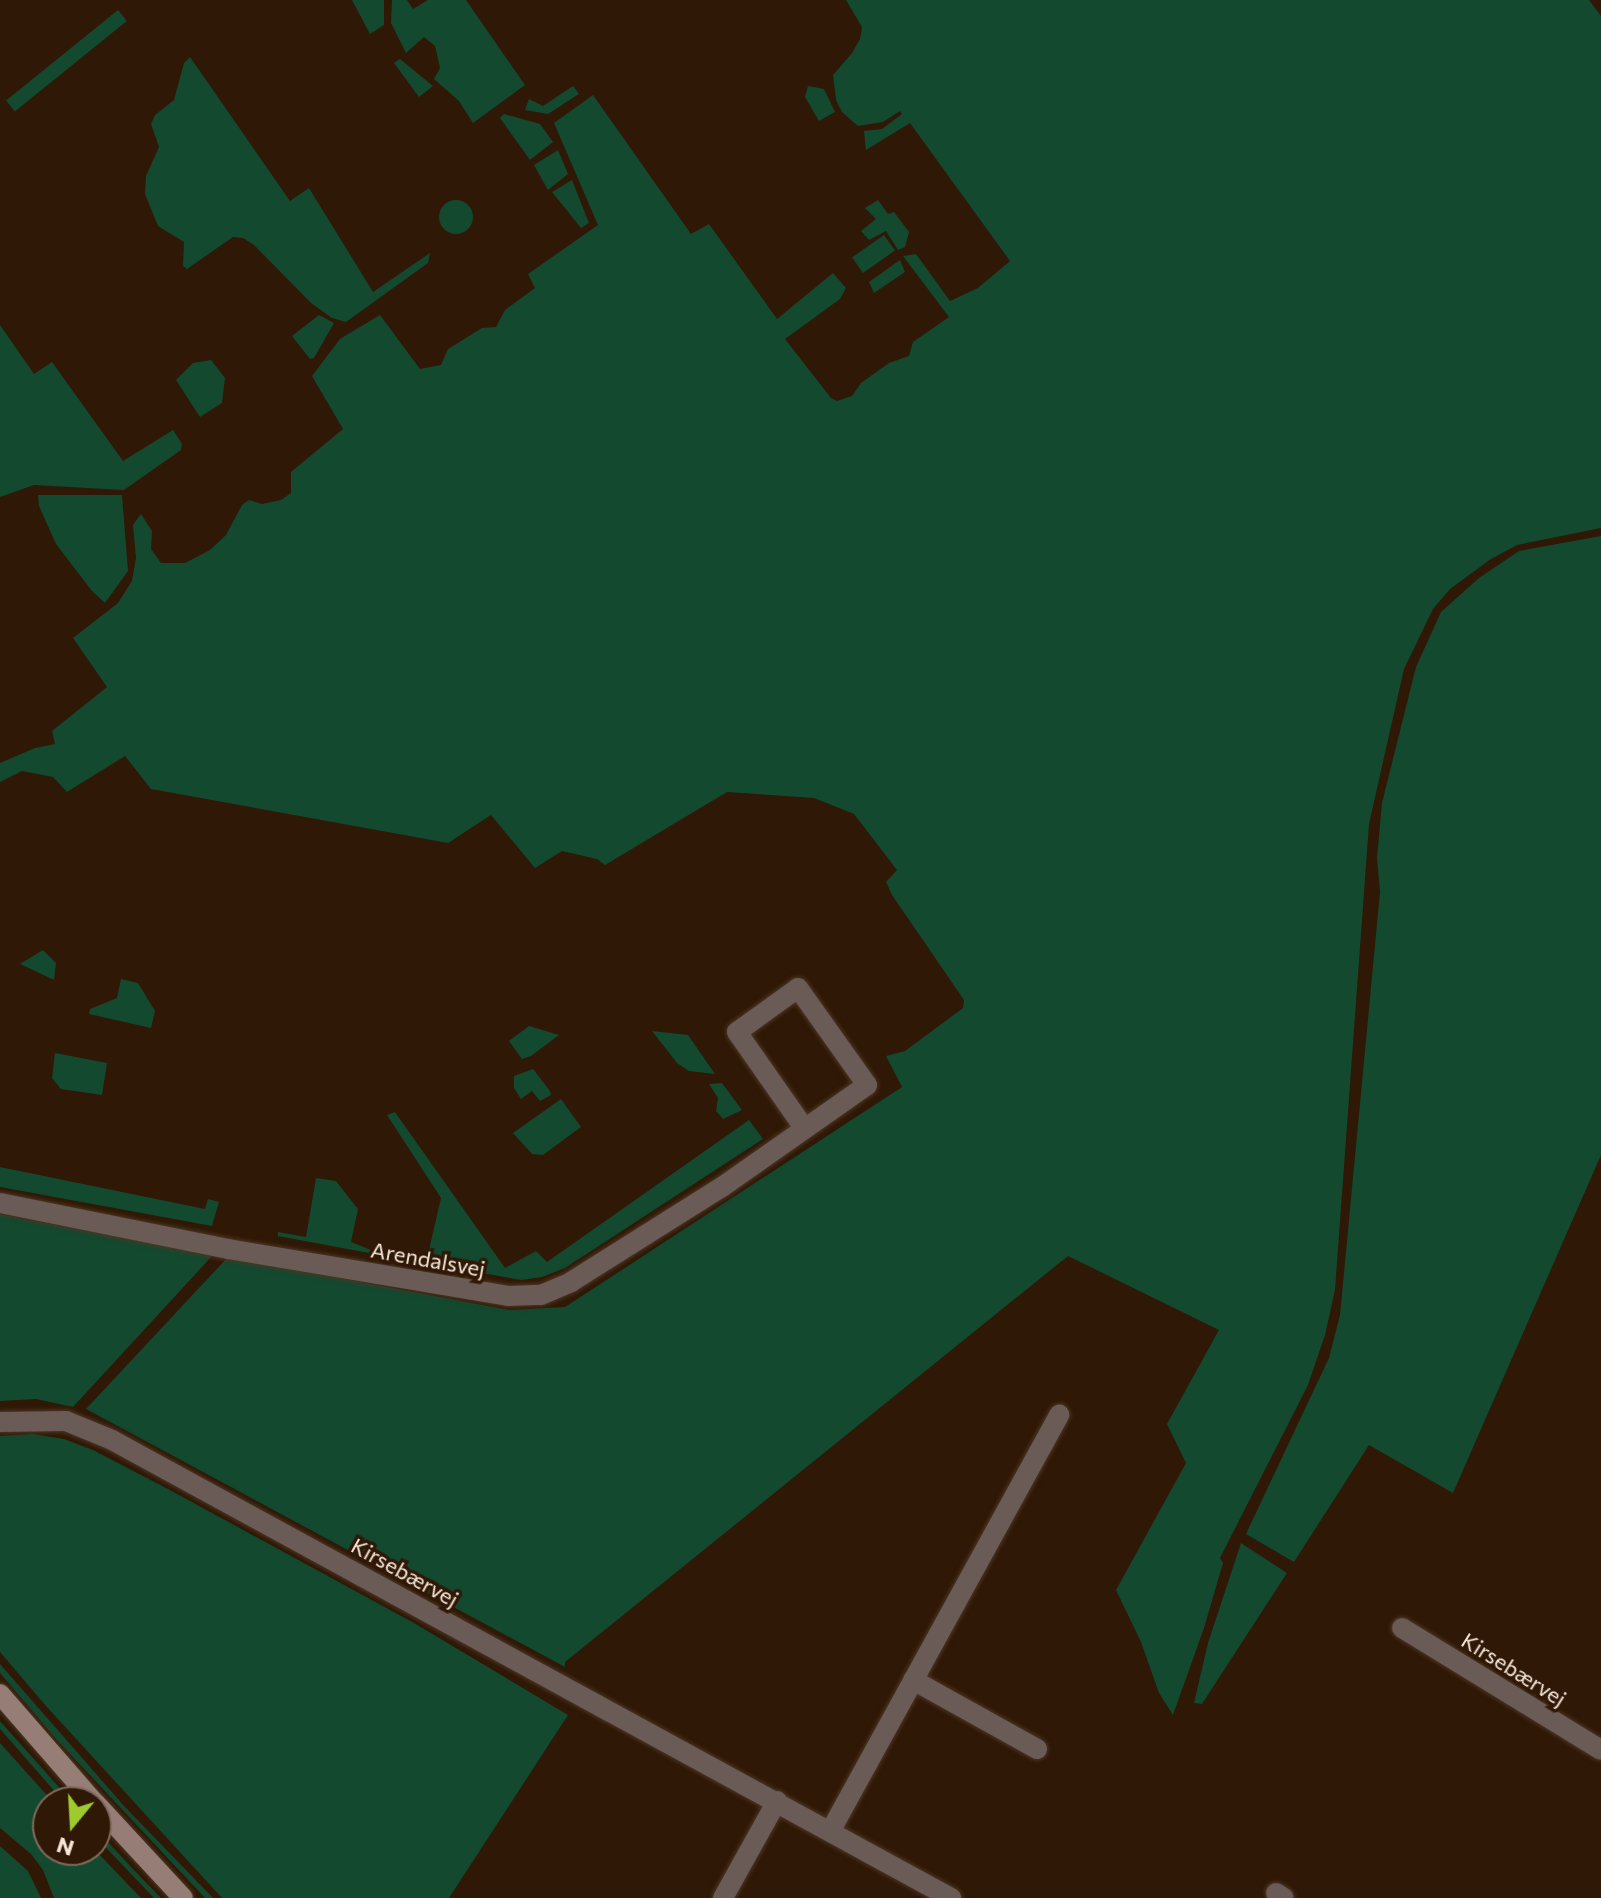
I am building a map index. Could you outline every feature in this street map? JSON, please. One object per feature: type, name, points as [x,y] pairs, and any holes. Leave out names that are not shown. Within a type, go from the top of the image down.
[{"type":"street","name":"Arendalsvej","points":[[0,1203],[228,1249],[493,1294],[541,1295],[571,1282],[634,1243],[805,1129],[867,1085],[798,988],[737,1032],[805,1129]]},
{"type":"street","points":[[831,1830],[1059,1415]]},
{"type":"street","name":"Kirsebærvej","points":[[0,1422],[66,1421],[112,1440],[951,1898]]},
{"type":"street","name":"Kirsebærvej","points":[[1402,1628],[1601,1750]]},
{"type":"street","points":[[913,1680],[1037,1749]]},
{"type":"street","points":[[0,1694],[80,1786]]},
{"type":"street","points":[[723,1898],[777,1801]]},
{"type":"street","points":[[112,1821],[183,1898]]},
{"type":"green space","points":[[352,0],[384,0],[384,25],[370,34]]},
{"type":"green space","points":[[392,0],[407,0],[413,9],[428,0],[466,0],[525,85],[473,123],[459,101],[434,79],[440,68],[435,46],[424,37],[406,53],[391,23]]},
{"type":"green space","points":[[846,0],[1589,0],[1601,16],[1601,528],[1517,545],[1491,559],[1450,589],[1433,609],[1404,669],[1369,824],[1335,1290],[1325,1335],[1308,1385],[1220,1558],[1223,1563],[1204,1628],[1173,1715],[1159,1693],[1141,1642],[1116,1590],[1186,1463],[1167,1424],[1219,1330],[1068,1256],[565,1662],[565,1667],[86,1409],[228,1257],[509,1310],[565,1307],[902,1087],[886,1056],[905,1051],[963,1008],[964,1000],[892,895],[886,882],[897,870],[854,814],[814,798],[727,792],[605,865],[597,859],[562,851],[535,868],[491,815],[448,843],[151,789],[125,756],[67,792],[53,777],[22,771],[0,782],[0,763],[35,748],[55,744],[52,731],[107,687],[73,638],[118,603],[132,581],[136,558],[133,525],[141,514],[152,531],[151,549],[161,563],[185,563],[210,550],[226,535],[242,505],[249,500],[262,504],[281,500],[291,493],[291,472],[343,429],[312,376],[340,339],[380,315],[420,369],[441,365],[448,349],[482,328],[496,327],[505,310],[535,288],[528,274],[598,225],[554,123],[593,95],[691,234],[709,224],[777,319],[833,273],[846,288],[840,299],[785,339],[831,398],[837,401],[852,396],[861,383],[889,363],[909,356],[913,342],[949,317],[903,256],[916,254],[950,301],[978,288],[1010,261],[910,123],[866,150],[864,131],[882,129],[902,114],[900,111],[883,122],[858,126],[842,112],[836,100],[833,75],[852,53],[860,39],[862,27]]},
{"type":"green space","points":[[118,10],[127,21],[15,112],[6,101]]},
{"type":"green space","points":[[190,57],[290,201],[309,188],[373,292],[430,253],[428,263],[346,322],[332,318],[311,303],[254,245],[243,238],[233,237],[187,269],[183,266],[184,242],[158,226],[145,194],[146,176],[159,147],[151,124],[155,115],[174,100],[184,63]]},
{"type":"green space","points":[[400,59],[433,86],[419,97],[394,63]]},
{"type":"green space","points":[[573,86],[579,94],[548,114],[525,110],[529,99],[543,106]]},
{"type":"green space","points":[[808,86],[824,89],[835,112],[819,121],[805,97]]},
{"type":"green space","points":[[504,114],[540,124],[553,142],[530,160],[500,118]]},
{"type":"green space","points":[[558,150],[568,174],[548,190],[534,165]]},
{"type":"green space","points":[[572,180],[589,223],[581,228],[552,192]]},
{"type":"green space","points":[[456,200],[468,205],[473,217],[468,229],[456,234],[444,229],[439,217],[444,205]]},
{"type":"green space","points":[[878,200],[888,214],[894,212],[909,232],[905,247],[898,250],[886,231],[869,240],[861,231],[876,219],[865,208]]},
{"type":"green space","points":[[884,235],[895,251],[863,273],[852,257]]},
{"type":"green space","points":[[900,260],[905,272],[874,293],[869,282]]},
{"type":"green space","points":[[319,315],[334,323],[314,358],[310,359],[292,336]]},
{"type":"green space","points":[[0,325],[34,374],[52,362],[123,461],[173,430],[182,444],[181,450],[124,490],[34,485],[0,497]]},
{"type":"green space","points":[[211,360],[225,378],[222,403],[200,417],[176,380],[193,363]]},
{"type":"green space","points":[[38,495],[122,495],[128,571],[105,603],[56,544],[39,506]]},
{"type":"green space","points":[[1601,536],[1601,1155],[1453,1493],[1369,1445],[1294,1562],[1246,1534],[1329,1358],[1340,1315],[1380,892],[1377,858],[1382,803],[1416,667],[1441,612],[1479,578],[1519,551]]},
{"type":"green space","points":[[43,950],[56,963],[54,980],[20,964]]},
{"type":"green space","points":[[121,979],[138,983],[155,1011],[151,1028],[89,1014],[90,1009],[117,998]]},
{"type":"green space","points":[[529,1026],[559,1035],[522,1059],[509,1041]]},
{"type":"green space","points":[[652,1031],[688,1035],[715,1074],[689,1071],[677,1063]]},
{"type":"green space","points":[[55,1053],[107,1063],[102,1095],[61,1089],[52,1078]]},
{"type":"green space","points":[[533,1069],[551,1095],[540,1101],[532,1091],[521,1099],[514,1088],[514,1076]]},
{"type":"green space","points":[[722,1083],[742,1110],[723,1119],[716,1111],[718,1098],[709,1084]]},
{"type":"green space","points":[[561,1099],[581,1127],[543,1155],[532,1154],[513,1133]]},
{"type":"green space","points":[[395,1112],[505,1268],[536,1251],[547,1262],[749,1120],[763,1139],[565,1268],[542,1277],[521,1280],[426,1263],[441,1198],[387,1115]]},
{"type":"green space","points":[[0,1167],[205,1209],[208,1199],[219,1202],[212,1226],[0,1187]]},
{"type":"green space","points":[[316,1178],[336,1181],[358,1209],[351,1242],[371,1250],[369,1253],[278,1236],[278,1232],[306,1237]]},
{"type":"green space","points":[[0,1214],[213,1255],[73,1407],[36,1399],[0,1401]]},
{"type":"green space","points":[[33,1434],[64,1439],[93,1450],[168,1489],[414,1623],[568,1715],[449,1898],[222,1898],[46,1706],[0,1652],[0,1436]]},
{"type":"green space","points":[[1241,1543],[1287,1573],[1202,1704],[1194,1703],[1208,1643]]},
{"type":"green space","points":[[0,1664],[107,1786],[100,1786],[0,1673]]},
{"type":"green space","points":[[0,1721],[58,1786],[50,1786],[0,1729]]},
{"type":"green space","points":[[0,1743],[39,1786],[32,1786],[32,1855],[0,1828]]},
{"type":"green space","points":[[112,1792],[213,1898],[205,1898],[112,1799]]},
{"type":"green space","points":[[0,1846],[28,1871],[41,1898],[0,1898]]},
{"type":"green space","points":[[112,1846],[161,1898],[154,1898],[112,1854]]},
{"type":"green space","points":[[40,1866],[110,1866],[141,1898],[54,1898]]}]
